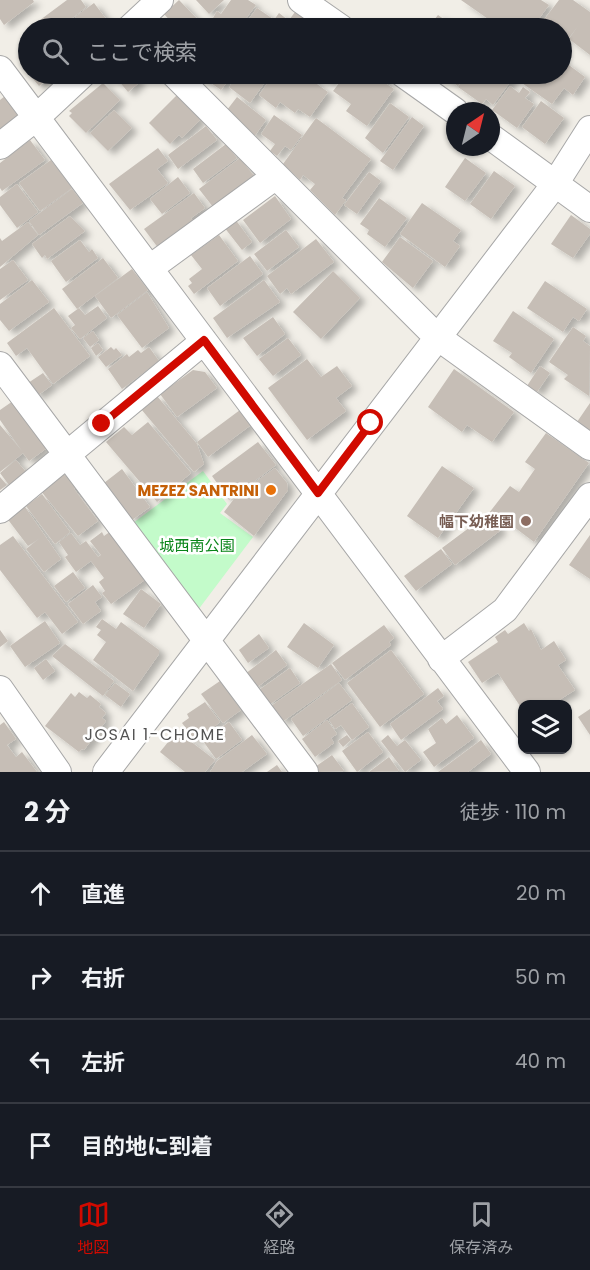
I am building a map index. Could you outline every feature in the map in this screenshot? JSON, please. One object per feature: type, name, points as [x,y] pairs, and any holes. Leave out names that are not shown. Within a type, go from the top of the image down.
[{"type":"street","points":[[141,18],[160,0]]},
{"type":"street","points":[[301,0],[326,18]]},
{"type":"street","points":[[0,69],[527,772]]},
{"type":"street","points":[[0,146],[37,117],[72,84]]},
{"type":"street","points":[[184,84],[436,336],[590,447]]},
{"type":"street","points":[[417,84],[446,105]]},
{"type":"street","points":[[106,772],[436,336],[555,183],[590,129]]},
{"type":"street","points":[[500,143],[590,209]]},
{"type":"street","points":[[150,268],[276,176]]},
{"type":"street","points":[[0,510],[204,340]]},
{"type":"street","points":[[0,365],[305,772]]},
{"type":"street","points":[[441,659],[505,610],[590,496]]},
{"type":"street","points":[[0,689],[58,772]]},
{"type":"green space","name":"城西南公園","points":[[203,471],[227,504],[220,513],[253,537],[198,610],[133,523]]},
{"type":"building","points":[[0,0],[33,0],[34,2],[4,25],[0,19]]},
{"type":"building","points":[[67,0],[81,0],[86,7],[72,18],[43,18]]},
{"type":"building","points":[[179,0],[196,18],[168,18],[164,14]]},
{"type":"building","points":[[196,0],[224,0],[209,14]]},
{"type":"building","points":[[231,0],[248,0],[256,5],[246,18],[213,18],[217,11],[221,14]]},
{"type":"building","points":[[461,0],[541,0],[549,5],[539,18],[487,18]]},
{"type":"building","points":[[559,0],[573,0],[590,12],[590,55],[572,41],[572,35],[578,26],[572,34],[572,18],[545,18]]},
{"type":"building","points":[[94,3],[105,18],[76,18]]},
{"type":"building","points":[[257,8],[272,18],[250,18]]},
{"type":"building","points":[[295,12],[303,18],[290,18]]},
{"type":"building","points":[[279,13],[285,18],[275,18]]},
{"type":"building","points":[[572,67],[585,77],[573,95],[564,88],[552,104],[523,84],[572,84]]},
{"type":"building","points":[[102,84],[120,100],[86,133],[69,116],[72,113],[69,111]]},
{"type":"building","points":[[121,84],[138,84],[128,92]]},
{"type":"building","points":[[212,84],[226,84],[221,90]]},
{"type":"building","points":[[231,84],[264,84],[250,103],[229,87]]},
{"type":"building","points":[[267,84],[317,84],[328,92],[310,117],[298,109],[295,113],[280,102],[276,108],[259,95]]},
{"type":"building","points":[[338,84],[386,84],[394,89],[367,126],[346,111],[351,104],[333,91]]},
{"type":"building","points":[[460,84],[509,84],[495,102],[486,99],[479,102],[458,87]]},
{"type":"building","points":[[510,86],[519,93],[523,87],[530,92],[525,98],[534,104],[517,128],[500,116],[500,102],[498,102]]},
{"type":"building","points":[[177,95],[201,119],[182,138],[179,135],[170,144],[149,123]]},
{"type":"building","points":[[5,96],[18,115],[17,121],[0,133],[0,100]]},
{"type":"building","points":[[237,97],[266,120],[254,137],[227,110]]},
{"type":"building","points":[[541,101],[564,118],[545,144],[522,127]]},
{"type":"building","points":[[390,103],[409,117],[383,153],[365,138]]},
{"type":"building","points":[[114,110],[132,128],[108,151],[90,133]]},
{"type":"building","points":[[274,115],[302,135],[291,150],[285,146],[277,156],[270,151],[275,144],[261,134]]},
{"type":"building","points":[[412,117],[424,126],[393,170],[380,161]]},
{"type":"building","points":[[316,118],[371,159],[342,198],[346,200],[335,215],[310,190],[315,184],[303,175],[300,180],[283,164]]},
{"type":"building","points":[[206,126],[217,140],[178,169],[168,155]]},
{"type":"building","points":[[30,140],[45,160],[2,191],[0,163]]},
{"type":"building","points":[[226,144],[237,158],[203,183],[193,169]]},
{"type":"building","points":[[158,148],[168,161],[157,169],[168,183],[130,210],[109,184]]},
{"type":"building","points":[[240,158],[254,176],[213,207],[199,189]]},
{"type":"building","points":[[465,158],[486,173],[465,201],[445,187]]},
{"type":"building","points":[[51,160],[72,188],[40,211],[19,183]]},
{"type":"building","points":[[494,171],[515,186],[491,219],[470,204]]},
{"type":"building","points":[[369,172],[381,181],[357,214],[344,205]]},
{"type":"building","points":[[178,177],[190,193],[162,214],[150,199]]},
{"type":"building","points":[[17,184],[38,212],[17,228],[0,205],[0,197]]},
{"type":"building","points":[[72,189],[83,203],[39,235],[29,221]]},
{"type":"building","points":[[194,193],[205,208],[191,218],[194,223],[159,249],[144,229]]},
{"type":"building","points":[[275,196],[291,219],[260,243],[243,220]]},
{"type":"building","points":[[379,198],[407,218],[385,247],[367,234],[369,230],[360,224]]},
{"type":"building","points":[[422,203],[461,230],[453,241],[460,246],[445,267],[400,234]]},
{"type":"building","points":[[571,215],[590,229],[590,234],[573,258],[551,244]]},
{"type":"building","points":[[70,216],[85,231],[47,259],[45,255],[42,258],[32,244]]},
{"type":"building","points":[[235,219],[252,242],[242,250],[224,227]]},
{"type":"building","points":[[28,222],[38,235],[0,267],[0,238],[2,241]]},
{"type":"building","points":[[286,230],[299,247],[267,271],[254,254]]},
{"type":"building","points":[[219,235],[238,261],[194,294],[188,286],[192,283],[189,279],[202,269],[191,255]]},
{"type":"building","points":[[400,237],[433,261],[413,288],[382,262]]},
{"type":"building","points":[[316,239],[334,262],[291,294],[287,288],[280,294],[267,276]]},
{"type":"building","points":[[80,240],[89,252],[92,249],[98,258],[66,282],[51,261]]},
{"type":"building","points":[[250,256],[263,274],[220,306],[207,288]]},
{"type":"building","points":[[103,258],[118,278],[77,309],[62,289]]},
{"type":"building","points":[[13,260],[28,280],[0,300],[0,269]]},
{"type":"building","points":[[132,269],[148,290],[111,318],[95,296]]},
{"type":"building","points":[[333,271],[360,298],[321,339],[293,312]]},
{"type":"building","points":[[32,280],[49,302],[9,331],[0,320],[0,304]]},
{"type":"building","points":[[264,280],[280,302],[227,338],[213,318]]},
{"type":"building","points":[[545,281],[587,309],[579,321],[573,317],[563,332],[527,308]]},
{"type":"building","points":[[147,292],[169,328],[142,348],[117,315]]},
{"type":"building","points":[[98,306],[107,318],[80,339],[71,328],[75,325],[68,316],[79,308],[85,315]]},
{"type":"building","points":[[54,308],[90,356],[53,384],[27,348],[16,356],[7,343]]},
{"type":"building","points":[[513,311],[554,339],[531,373],[509,357],[512,353],[493,341]]},
{"type":"building","points":[[273,317],[285,334],[257,356],[243,338]]},
{"type":"building","points":[[573,327],[586,336],[583,341],[590,346],[589,396],[564,379],[568,375],[549,362]]},
{"type":"building","points":[[93,331],[99,340],[90,347],[83,338]]},
{"type":"building","points":[[288,338],[301,355],[273,376],[259,359]]},
{"type":"building","points":[[98,343],[103,350],[96,356],[91,348]]},
{"type":"building","points":[[111,347],[114,350],[116,348],[122,355],[106,367],[98,357]]},
{"type":"building","points":[[149,347],[159,361],[122,389],[108,369],[127,354],[129,357],[138,350],[141,353]]},
{"type":"building","points":[[307,359],[321,377],[337,366],[352,386],[336,398],[346,411],[307,440],[268,388]]},
{"type":"building","points":[[540,366],[550,373],[537,392],[527,386]]},
{"type":"building","points":[[454,369],[514,412],[492,442],[467,425],[462,432],[428,407]]},
{"type":"building","points":[[193,370],[205,372],[217,388],[177,417],[160,394]]},
{"type":"building","points":[[43,373],[52,385],[37,396],[28,383]]},
{"type":"building","points":[[157,396],[197,444],[204,464],[194,472],[141,409]]},
{"type":"building","points":[[13,401],[47,448],[29,461],[23,453],[0,472],[0,425],[22,451],[0,420],[0,410]]},
{"type":"building","points":[[590,403],[590,431],[577,422]]},
{"type":"building","points":[[240,410],[251,425],[208,457],[197,442]]},
{"type":"building","points":[[148,422],[191,473],[157,502],[106,442],[124,427],[132,435]]},
{"type":"building","points":[[546,433],[589,463],[534,542],[502,518],[497,522],[492,516],[501,530],[455,565],[442,548],[489,513],[510,486],[519,492],[535,469],[525,462]]},
{"type":"building","points":[[258,442],[276,465],[229,500],[212,476]]},
{"type":"building","points":[[16,460],[26,472],[9,485],[0,473]]},
{"type":"building","points":[[442,466],[474,488],[438,538],[407,516]]},
{"type":"building","points":[[275,468],[287,483],[288,490],[254,536],[224,512],[237,495]]},
{"type":"building","points":[[122,469],[150,507],[132,520],[104,483]]},
{"type":"building","points":[[58,474],[70,476],[78,486],[74,489],[98,521],[78,536],[40,490]]},
{"type":"building","points":[[0,477],[7,485],[0,490]]},
{"type":"building","points":[[42,494],[70,532],[55,544],[26,506]]},
{"type":"building","points":[[23,504],[61,559],[44,572],[26,549],[40,538],[28,546],[6,517]]},
{"type":"building","points":[[111,531],[146,579],[111,604],[102,593],[105,591],[99,582],[104,578],[91,561],[76,572],[65,557],[68,555],[59,542],[71,533],[80,545],[86,541],[98,557],[101,555],[90,541],[102,532],[104,536]]},
{"type":"building","points":[[590,535],[590,579],[569,565]]},
{"type":"building","points":[[13,536],[78,622],[62,634],[45,612],[37,618],[0,570],[0,545]]},
{"type":"building","points":[[441,549],[452,564],[416,591],[404,576]]},
{"type":"building","points":[[73,572],[85,588],[66,602],[54,586]]},
{"type":"building","points":[[93,585],[102,597],[95,602],[101,611],[83,624],[68,604]]},
{"type":"building","points":[[141,589],[161,604],[144,628],[123,614]]},
{"type":"building","points":[[102,619],[116,629],[121,622],[159,650],[159,654],[133,691],[93,660],[106,642],[97,635],[101,630],[96,627]]},
{"type":"building","points":[[45,621],[60,643],[25,667],[10,646]]},
{"type":"building","points":[[304,623],[334,645],[318,668],[287,647]]},
{"type":"building","points":[[524,623],[529,631],[531,629],[541,650],[554,641],[566,660],[558,665],[575,690],[559,700],[518,700],[518,703],[498,673],[482,683],[468,662],[498,642],[495,637],[505,630],[508,634]]},
{"type":"building","points":[[384,625],[394,638],[389,642],[391,645],[345,680],[332,663]]},
{"type":"building","points":[[0,630],[8,641],[0,647]]},
{"type":"building","points":[[259,634],[269,648],[248,663],[239,650]]},
{"type":"building","points":[[65,644],[114,681],[103,696],[52,656]]},
{"type":"building","points":[[276,650],[287,665],[256,688],[245,674]]},
{"type":"building","points":[[391,650],[424,694],[380,727],[347,683]]},
{"type":"building","points":[[46,659],[55,671],[43,680],[34,668]]},
{"type":"building","points":[[331,664],[342,680],[282,722],[271,706]]},
{"type":"building","points":[[290,668],[300,683],[269,705],[259,690]]},
{"type":"building","points":[[220,681],[241,710],[223,723],[201,694]]},
{"type":"building","points":[[115,683],[130,694],[121,707],[105,695]]},
{"type":"building","points":[[339,683],[352,700],[303,736],[291,719]]},
{"type":"building","points":[[438,688],[444,696],[437,701],[443,709],[401,740],[390,724]]},
{"type":"building","points":[[79,692],[87,698],[90,695],[101,704],[99,707],[106,713],[102,718],[106,721],[84,750],[79,752],[45,726],[71,693],[75,697]]},
{"type":"building","points":[[205,702],[220,722],[196,741],[182,723],[189,718],[187,714]]},
{"type":"building","points":[[352,703],[369,727],[352,740],[341,725],[335,729],[329,720]]},
{"type":"building","points":[[590,709],[590,735],[578,717]]},
{"type":"building","points":[[457,715],[474,738],[434,767],[423,752],[436,743],[428,729],[442,718],[446,724]]},
{"type":"building","points":[[327,720],[337,734],[331,738],[334,743],[315,757],[302,739]]},
{"type":"building","points":[[4,722],[16,739],[7,745],[16,757],[22,752],[37,772],[0,772],[0,725]]},
{"type":"building","points":[[229,722],[242,740],[216,759],[203,741]]},
{"type":"building","points":[[177,731],[215,760],[205,772],[185,772],[160,752]]},
{"type":"building","points":[[368,732],[383,752],[357,772],[342,751]]},
{"type":"building","points":[[252,735],[267,754],[242,772],[210,772],[217,761]]},
{"type":"building","points":[[347,735],[351,740],[343,747],[338,741]]},
{"type":"building","points":[[388,735],[397,746],[405,740],[421,760],[405,772],[381,741]]},
{"type":"building","points":[[481,740],[491,754],[468,772],[438,772]]},
{"type":"building","points":[[332,755],[344,771],[319,772],[315,767]]},
{"type":"building","points":[[389,757],[399,771],[369,772]]},
{"type":"building","points":[[277,765],[282,772],[267,772]]},
{"type":"place","name":"MEZEZ SANTRINI","points":[[271,490]]},
{"type":"place","name":"幅下幼稚園","points":[[526,521]]},
{"type":"district","name":"JOSAI 1-CHOME","points":[[155,734]]},
{"type":"route","points":[[102,424],[204,340],[318,493],[371,423]]}]
